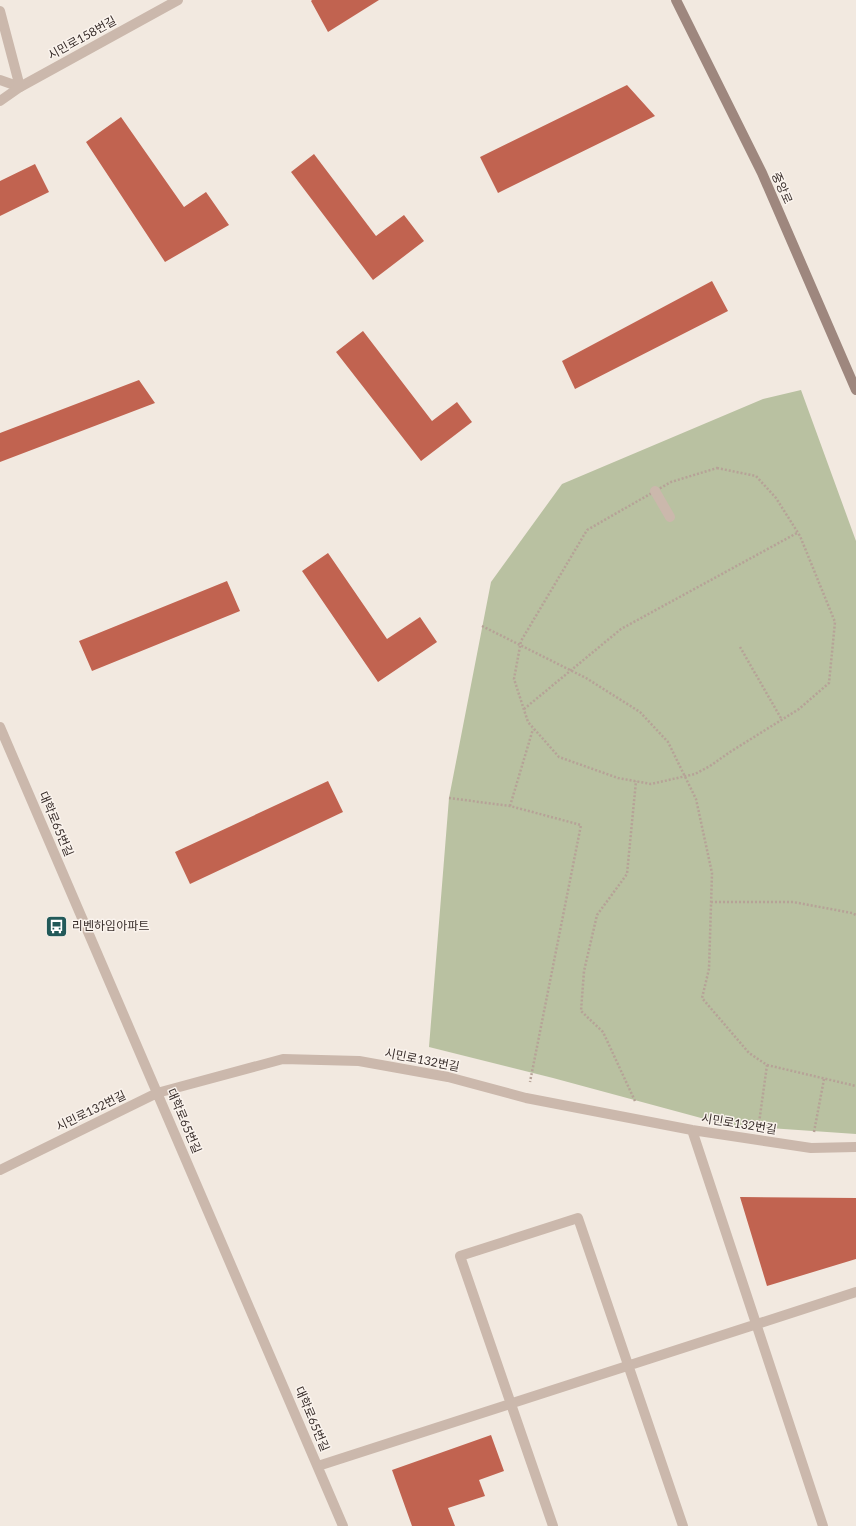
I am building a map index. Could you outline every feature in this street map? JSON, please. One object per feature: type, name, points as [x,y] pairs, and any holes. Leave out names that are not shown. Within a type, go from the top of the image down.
[{"type":"street","name":"시민로158번길","points":[[0,101],[20,87],[178,0]]},
{"type":"street","name":"중앙로","points":[[676,0],[762,174],[856,390]]},
{"type":"street","points":[[0,11],[20,87]]},
{"type":"street","points":[[0,80],[20,87]]},
{"type":"street","points":[[655,491],[670,517]]},
{"type":"street","name":"대학로65번길","points":[[0,727],[343,1526]]},
{"type":"street","name":"시민로132번길","points":[[0,1170],[157,1093],[282,1059],[359,1061],[448,1077],[526,1098],[692,1130],[811,1148],[856,1147]]},
{"type":"street","points":[[692,1130],[823,1526]]},
{"type":"street","points":[[553,1526],[460,1256],[578,1218],[683,1526]]},
{"type":"street","points":[[318,1466],[856,1292]]},
{"type":"path","points":[[717,468],[756,476],[776,498],[797,533],[835,622],[829,684],[799,709],[710,766],[695,774],[651,784],[618,778],[559,757],[528,722],[514,679],[521,641],[587,530],[655,491],[670,482],[717,468]]},
{"type":"path","points":[[524,709],[621,629],[797,533]]},
{"type":"path","points":[[482,626],[572,670],[640,712],[668,742],[696,799],[712,873],[709,969],[702,998],[749,1053],[767,1065],[856,1086]]},
{"type":"path","points":[[740,647],[782,720]]},
{"type":"path","points":[[510,806],[534,728]]},
{"type":"path","points":[[636,781],[627,874],[597,914],[584,971],[581,1011],[602,1032],[644,1121]]},
{"type":"path","points":[[449,798],[510,806],[581,826],[526,1098]]},
{"type":"path","points":[[711,902],[793,902],[856,915]]},
{"type":"path","points":[[757,1141],[767,1065]]},
{"type":"path","points":[[811,1148],[824,1079]]},
{"type":"green space","points":[[801,390],[856,541],[856,1134],[727,1125],[553,1078],[429,1047],[449,798],[491,582],[562,484],[763,399]]},
{"type":"building","points":[[379,0],[328,32],[311,1]]},
{"type":"building","points":[[627,85],[655,116],[498,193],[480,157]]},
{"type":"building","points":[[121,117],[184,207],[206,192],[229,225],[165,262],[86,142]]},
{"type":"building","points":[[314,154],[376,236],[404,215],[424,241],[373,280],[291,172]]},
{"type":"building","points":[[35,164],[49,192],[0,216],[0,181]]},
{"type":"building","points":[[712,281],[728,311],[575,389],[562,361]]},
{"type":"building","points":[[363,331],[432,421],[457,402],[472,422],[421,461],[336,352]]},
{"type":"building","points":[[139,380],[155,403],[0,462],[0,433]]},
{"type":"building","points":[[328,553],[387,639],[420,617],[437,642],[378,682],[302,571]]},
{"type":"building","points":[[227,581],[240,611],[92,671],[79,641]]},
{"type":"building","points":[[328,781],[343,812],[190,884],[175,852]]},
{"type":"building","points":[[740,1197],[856,1198],[856,1259],[767,1286]]},
{"type":"building","points":[[491,1435],[504,1471],[479,1480],[485,1496],[448,1508],[455,1526],[412,1526],[392,1470]]},
{"type":"place","name":"리벤하임아파트","points":[[57,926]]}]
